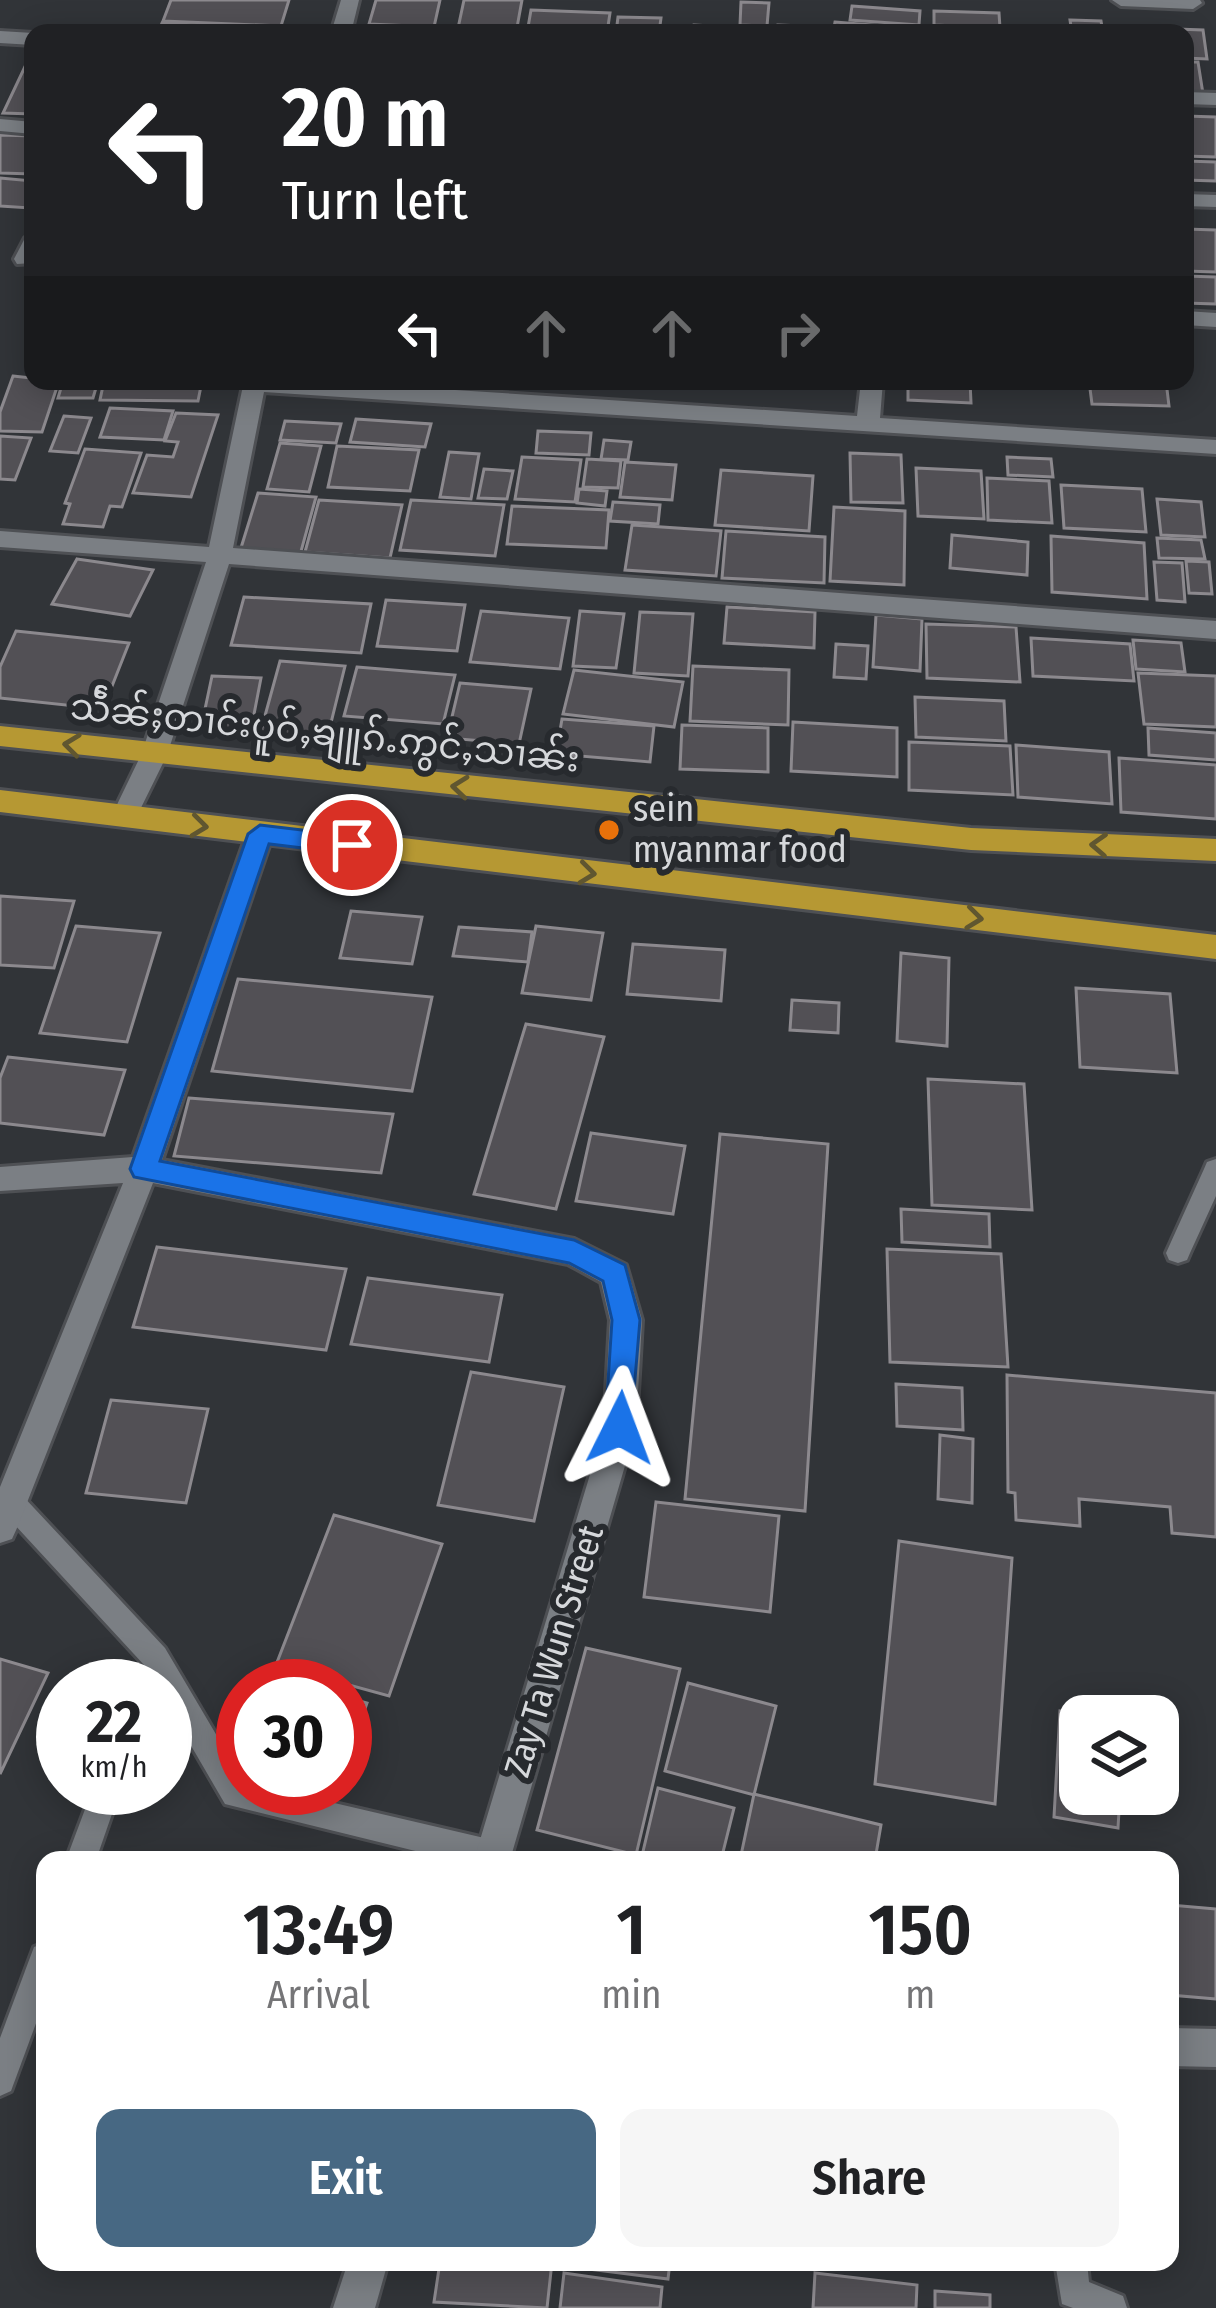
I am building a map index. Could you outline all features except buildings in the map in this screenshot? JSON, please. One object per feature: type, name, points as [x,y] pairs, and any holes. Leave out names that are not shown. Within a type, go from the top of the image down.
[{"type":"highway","name":"သဵႅၼ်ႈတၢင်းပူဝ်ႇၶျူၵ်ႉဢွင်ႇသၢၼ်း","points":[[0,736],[971,839],[1216,850]]},
{"type":"highway","points":[[0,800],[1216,947]]},
{"type":"street","points":[[1121,0],[1191,1],[1216,15]]},
{"type":"street","points":[[124,817],[154,755],[219,559],[253,390]]},
{"type":"street","points":[[372,390],[1216,447]]},
{"type":"street","points":[[868,424],[871,390]]},
{"type":"street","points":[[0,539],[219,559],[1216,630]]},
{"type":"street","points":[[5,1515],[144,1169],[260,834]]},
{"type":"street","points":[[0,1179],[144,1169]]},
{"type":"street","name":"Zay Ta Wun Street","points":[[144,1169],[574,1252],[615,1274],[626,1320],[620,1428],[499,1851]]},
{"type":"street","points":[[1179,2047],[1216,2048]]},
{"type":"street","points":[[354,2308],[365,2271]]},
{"type":"lane","points":[[1178,1253],[1216,1169]]},
{"type":"lane","points":[[5,1515],[155,1657],[235,1794],[468,1851]]},
{"type":"lane","points":[[84,1851],[97,1815]]},
{"type":"lane","points":[[0,2080],[36,1982]]},
{"type":"lane","points":[[1072,2271],[1074,2292],[1111,2308]]},
{"type":"place","name":"sein myanmar food","points":[[609,830]]},
{"type":"route","points":[[352,845],[260,834],[144,1169],[574,1252],[615,1274],[626,1320],[620,1428]]}]
